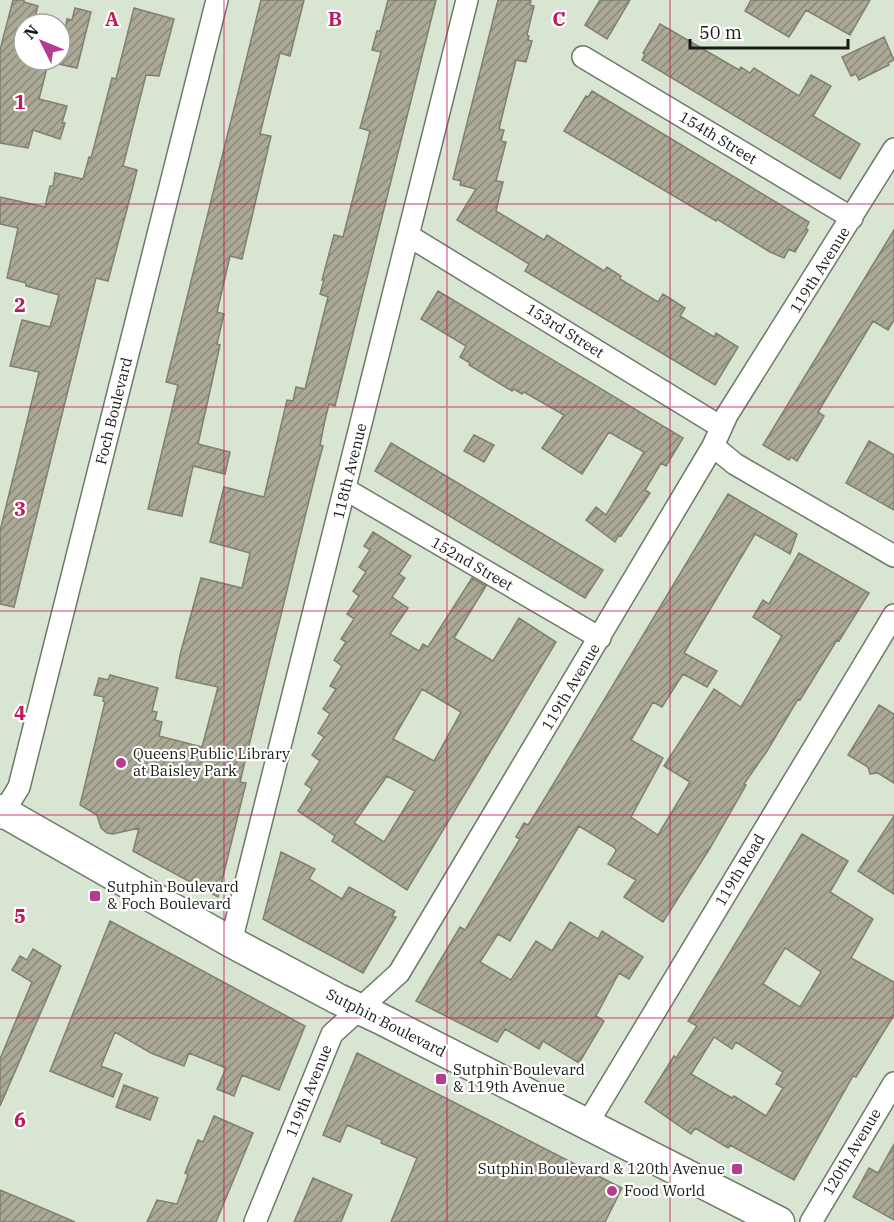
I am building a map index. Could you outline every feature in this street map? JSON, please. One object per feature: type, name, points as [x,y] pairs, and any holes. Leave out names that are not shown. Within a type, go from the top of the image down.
[{"type":"main road","name":"Sutphin Boulevard","points":[[1,813],[231,942],[358,1009],[779,1222]]},
{"type":"street","name":"Foch Boulevard","points":[[1,813],[19,787],[217,0]]},
{"type":"street","name":"118th Avenue","points":[[231,942],[467,0]]},
{"type":"street","name":"154th Street","points":[[583,57],[852,218]]},
{"type":"street","name":"119th Avenue","points":[[255,1222],[332,1034],[399,973],[600,638],[716,437],[894,149]]},
{"type":"street","name":"153rd Street","points":[[409,236],[716,437],[735,464],[894,556]]},
{"type":"street","name":"152nd Street","points":[[345,489],[600,638]]},
{"type":"street","name":"119th Road","points":[[587,1124],[894,615]]},
{"type":"street","name":"120th Avenue","points":[[811,1222],[894,1083]]},
{"type":"building","points":[[13,0],[24,0],[24,2],[38,6],[36,12],[12,12],[12,72],[46,72],[39,99],[67,106],[60,139],[33,130],[28,148],[0,143],[0,50]]},
{"type":"building","points":[[261,0],[304,0],[290,56],[280,53],[260,134],[271,136],[242,259],[230,256],[217,312],[224,314],[217,344],[220,345],[198,444],[230,452],[225,474],[193,466],[182,516],[148,509],[178,385],[166,382]]},
{"type":"building","points":[[388,0],[436,0],[335,406],[329,404],[325,420],[320,445],[323,446],[240,782],[246,783],[218,897],[133,851],[139,828],[113,834],[107,833],[101,828],[97,815],[80,805],[105,702],[104,697],[94,695],[99,678],[108,680],[110,675],[158,688],[152,711],[157,712],[155,720],[162,722],[159,736],[202,747],[218,687],[176,678],[180,655],[201,578],[242,588],[250,553],[210,542],[224,487],[264,497],[287,400],[293,401],[296,387],[305,389],[328,297],[320,294],[324,280],[322,280],[334,235],[343,237],[370,131],[360,128],[381,52],[372,50],[377,31],[380,31]]},
{"type":"building","points":[[498,0],[531,0],[530,5],[534,6],[527,35],[528,40],[532,41],[526,62],[516,60],[499,129],[504,130],[501,141],[506,142],[496,181],[503,182],[496,211],[544,240],[547,235],[604,271],[607,267],[621,276],[620,279],[658,302],[663,294],[685,308],[680,316],[714,337],[716,333],[738,347],[715,385],[525,271],[529,264],[457,220],[476,189],[460,185],[461,181],[453,179]]},
{"type":"building","points":[[600,0],[630,0],[607,39],[585,25]]},
{"type":"building","points":[[751,0],[870,0],[850,35],[806,10],[789,37],[745,11]]},
{"type":"building","points":[[75,8],[91,12],[77,68],[72,67],[72,20]]},
{"type":"building","points":[[134,8],[174,19],[159,76],[146,75],[123,166],[137,170],[108,281],[96,278],[14,607],[0,604],[0,531],[39,372],[10,366],[22,320],[50,327],[59,295],[7,278],[18,228],[0,224],[0,197],[45,207],[55,173],[83,179],[89,157],[91,158],[112,78],[116,79]]},
{"type":"building","points":[[660,24],[739,70],[741,67],[750,73],[754,68],[799,96],[811,75],[831,86],[813,116],[860,144],[840,179],[642,60],[645,54],[643,53]]},
{"type":"building","points":[[884,37],[894,60],[888,63],[889,65],[859,80],[856,74],[851,76],[842,57]]},
{"type":"building","points":[[592,91],[809,222],[806,228],[808,230],[795,252],[789,249],[784,258],[770,252],[564,131],[586,96],[588,97]]},
{"type":"building","points":[[894,230],[894,320],[888,330],[873,321],[818,412],[824,416],[820,423],[797,461],[791,457],[789,460],[763,445]]},
{"type":"building","points":[[438,291],[683,438],[666,466],[661,463],[645,490],[650,493],[615,542],[586,520],[596,507],[606,515],[644,452],[609,432],[582,474],[542,448],[564,415],[524,392],[522,394],[514,389],[512,391],[469,365],[470,363],[460,357],[466,346],[421,319]]},
{"type":"building","points":[[474,435],[494,445],[484,462],[464,451]]},
{"type":"building","points":[[869,441],[894,455],[894,510],[846,483]]},
{"type":"building","points":[[391,443],[603,570],[585,598],[375,471]]},
{"type":"building","points":[[728,494],[797,534],[790,554],[755,534],[684,653],[717,671],[707,687],[683,674],[662,707],[653,702],[631,740],[663,758],[631,817],[658,835],[690,782],[664,766],[714,689],[741,707],[782,636],[753,617],[763,600],[769,604],[799,553],[869,593],[744,784],[746,785],[710,848],[663,922],[624,897],[636,880],[608,864],[616,851],[615,848],[579,826],[510,941],[498,934],[480,962],[511,980],[536,941],[552,951],[570,922],[598,939],[602,931],[643,957],[629,979],[619,973],[596,1016],[604,1021],[579,1063],[543,1041],[539,1049],[505,1029],[497,1042],[416,1001],[460,927],[465,930],[520,839],[516,837],[524,823],[528,825],[542,803]]},
{"type":"building","points":[[373,532],[411,556],[399,574],[405,578],[392,597],[408,608],[390,634],[419,651],[423,644],[428,647],[472,578],[486,586],[454,638],[493,661],[519,618],[556,642],[407,890],[332,841],[335,836],[298,811],[312,789],[305,784],[320,761],[312,755],[324,737],[318,733],[330,714],[323,709],[336,689],[330,686],[342,666],[334,660],[346,642],[341,639],[354,619],[347,614],[359,596],[353,591],[366,572],[359,567],[370,550],[364,546]],"holes":[[[422,689],[461,712],[434,761],[393,739]],[[387,776],[415,791],[384,842],[354,823]]]},
{"type":"building","points":[[879,705],[894,714],[894,783],[878,773],[870,774],[868,767],[848,755]]},
{"type":"building","points":[[894,816],[894,894],[858,871]]},
{"type":"building","points":[[802,834],[848,861],[830,892],[873,919],[851,958],[894,982],[894,1015],[856,1077],[853,1076],[794,1180],[730,1145],[728,1148],[695,1128],[691,1134],[645,1102],[674,1056],[676,1058],[697,1026],[688,1021]],"holes":[[[785,948],[821,972],[800,1007],[763,984]],[[714,1037],[732,1049],[736,1042],[783,1072],[776,1084],[783,1088],[766,1116],[734,1096],[732,1098],[691,1074]]]},
{"type":"building","points":[[281,852],[315,869],[309,879],[342,899],[349,887],[395,911],[392,917],[396,917],[363,973],[263,919]]},
{"type":"building","points":[[110,921],[305,1026],[279,1090],[242,1075],[234,1096],[217,1089],[226,1068],[189,1053],[184,1066],[151,1053],[115,1032],[101,1066],[122,1074],[113,1097],[50,1071]]},
{"type":"building","points":[[33,949],[61,966],[0,1106],[0,1059],[32,982],[12,970],[20,956],[27,960]]},
{"type":"building","points":[[357,1053],[622,1188],[605,1222],[391,1222],[417,1158],[347,1125],[340,1142],[323,1135]]},
{"type":"building","points":[[124,1085],[158,1098],[150,1120],[116,1107]]},
{"type":"building","points":[[214,1116],[253,1133],[216,1222],[147,1222],[157,1200],[177,1204],[188,1175],[185,1173],[198,1140],[203,1142]]},
{"type":"building","points":[[894,1144],[894,1220],[853,1197],[869,1168],[878,1173]]},
{"type":"building","points":[[313,1178],[352,1195],[341,1222],[294,1222]]},
{"type":"building","points":[[0,1190],[75,1222],[0,1222]]},
{"type":"place","name":"Queens Public Library at Baisley Park","points":[[121,763]]},
{"type":"place","name":"Sutphin Boulevard & Foch Boulevard","points":[[95,896]]},
{"type":"place","name":"Sutphin Boulevard & 119th Avenue","points":[[441,1079]]},
{"type":"place","name":"Sutphin Boulevard & 120th Avenue","points":[[737,1169]]},
{"type":"place","name":"Food World","points":[[612,1191]]}]
